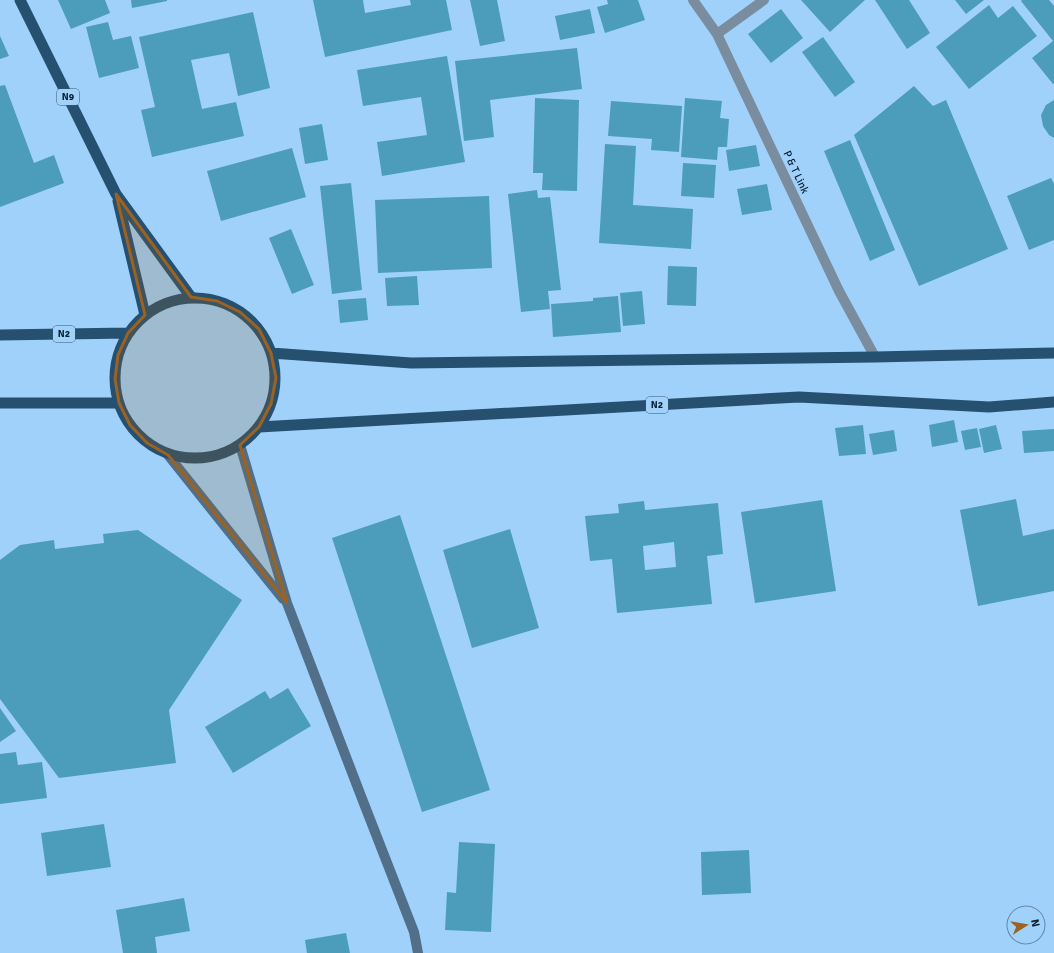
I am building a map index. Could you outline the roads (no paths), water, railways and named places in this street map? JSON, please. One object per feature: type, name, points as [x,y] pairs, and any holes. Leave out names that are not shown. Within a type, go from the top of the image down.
[{"type":"highway","name":"N9","points":[[20,0],[116,194],[191,297]]},
{"type":"highway","name":"N9","points":[[116,194],[145,315]]},
{"type":"highway","points":[[191,297],[217,301],[240,312],[259,329],[271,353],[276,378],[271,404],[259,427],[250,437],[240,445],[218,456],[193,459],[168,454],[147,443],[143,439],[130,425],[118,403],[115,379],[118,355],[128,333],[145,315],[167,302],[191,297]]},
{"type":"highway","name":"N2","points":[[0,335],[128,333]]},
{"type":"highway","points":[[271,353],[411,363],[875,357],[1054,353]]},
{"type":"highway","name":"N2","points":[[259,427],[799,397],[990,407],[1054,402]]},
{"type":"highway","points":[[0,403],[118,403]]},
{"type":"main road","points":[[240,445],[287,603],[360,796],[414,932],[418,953]]},
{"type":"main road","points":[[168,454],[287,603]]},
{"type":"street","name":"P & T Link","points":[[693,0],[717,34],[838,290],[875,357]]},
{"type":"street","points":[[717,34],[764,0]]}]
